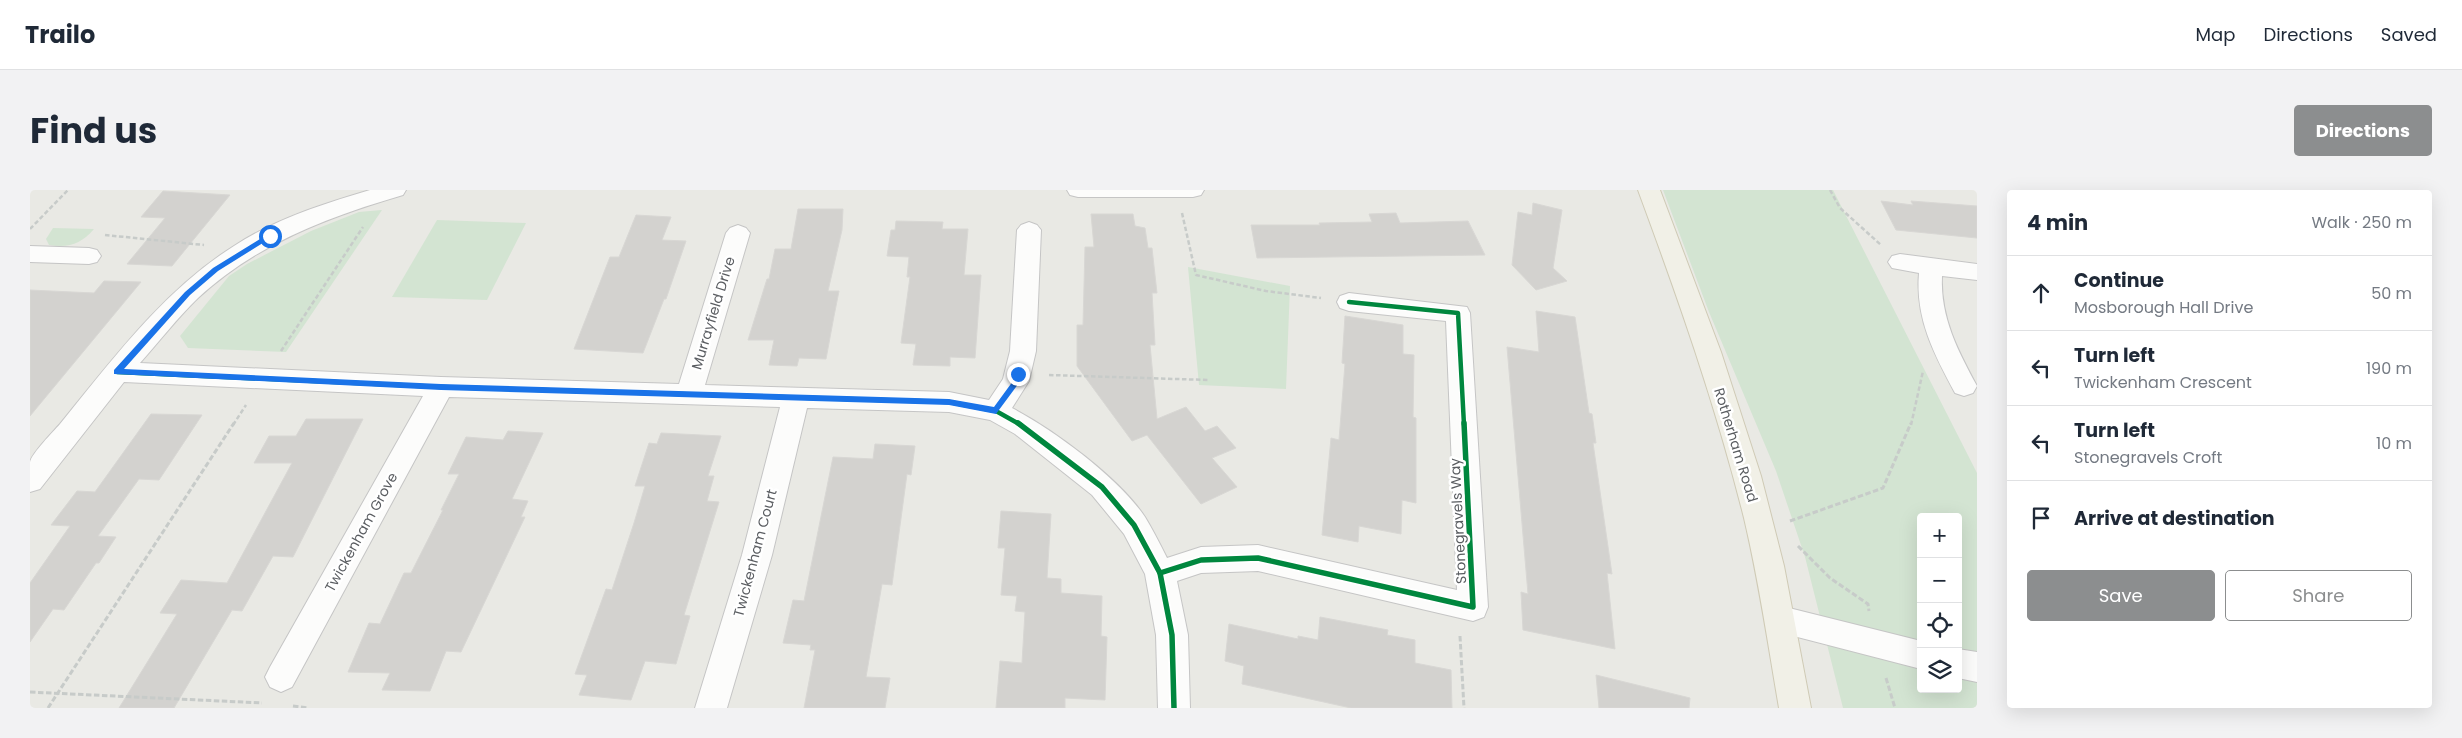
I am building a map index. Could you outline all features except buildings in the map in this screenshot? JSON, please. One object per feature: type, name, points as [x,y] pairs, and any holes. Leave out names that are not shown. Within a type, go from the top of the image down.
[{"type":"main road","name":"Rotherham Road","points":[[1649,190],[1718,384],[1757,517],[1781,620],[1795,708]]},
{"type":"street","points":[[30,481],[117,372],[188,293],[215,270],[244,250],[301,222],[334,208],[391,190]]},
{"type":"street","points":[[1078,190],[1194,190]]},
{"type":"street","points":[[996,411],[1016,381],[1023,351],[1029,230]]},
{"type":"street","name":"Murrayfield Drive","points":[[689,393],[738,233]]},
{"type":"street","points":[[30,254],[89,256]]},
{"type":"street","points":[[1900,262],[1931,268],[1977,272]]},
{"type":"street","points":[[1931,268],[1928,286],[1941,345],[1964,386]]},
{"type":"street","name":"Stonegravels Way","points":[[1160,573],[1201,560],[1258,558],[1473,607],[1458,313],[1349,302]]},
{"type":"street","points":[[117,372],[441,387],[949,402],[996,411],[1044,441],[1102,486],[1134,525],[1160,573],[1172,635],[1174,708]]},
{"type":"street","name":"Twickenham Grove","points":[[281,677],[441,387]]},
{"type":"street","name":"Twickenham Court","points":[[711,708],[757,554],[796,397]]},
{"type":"street","points":[[1781,620],[1917,653]]},
{"type":"street","points":[[1962,664],[1977,667]]},
{"type":"path","points":[[30,230],[68,190]]},
{"type":"path","points":[[48,708],[262,379],[391,190]]},
{"type":"path","points":[[1177,190],[1196,275],[1266,291],[1349,302]]},
{"type":"path","points":[[1830,190],[1840,208],[1900,262]]},
{"type":"path","points":[[30,230],[39,231]]},
{"type":"path","points":[[104,235],[184,242],[244,250]]},
{"type":"path","points":[[1757,517],[1788,522],[1883,488],[1912,422],[1925,364]]},
{"type":"path","points":[[1018,374],[1208,380]]},
{"type":"path","points":[[1788,522],[1791,529]]},
{"type":"path","points":[[1796,544],[1811,563],[1841,589],[1868,604],[1875,642]]},
{"type":"path","points":[[1459,603],[1464,708]]},
{"type":"path","points":[[30,692],[271,704]]},
{"type":"path","points":[[289,706],[308,708]]},
{"type":"green space","points":[[1663,190],[1833,190],[1977,473],[1977,708],[1843,708],[1805,557],[1776,471],[1709,312]]},
{"type":"green space","points":[[382,210],[286,352],[188,348],[180,336],[229,276],[247,264],[311,231],[359,212]]},
{"type":"green space","points":[[437,220],[526,223],[487,300],[392,297]]},
{"type":"green space","points":[[53,228],[94,229],[74,244],[56,246],[49,245],[46,239]]},
{"type":"green space","points":[[1188,267],[1290,286],[1286,389],[1199,385]]},
{"type":"cycle path","points":[[1160,573],[1201,560],[1258,558],[1473,607],[1458,313],[1349,302]]},
{"type":"cycle path","points":[[117,372],[441,387],[949,402],[996,411],[1025,427],[1102,487],[1134,525],[1160,573],[1172,635],[1174,708]]},
{"type":"route","points":[[270,236],[244,250],[215,270],[188,293],[117,372],[441,387],[949,402],[996,411],[1016,381],[1018,374]]}]
